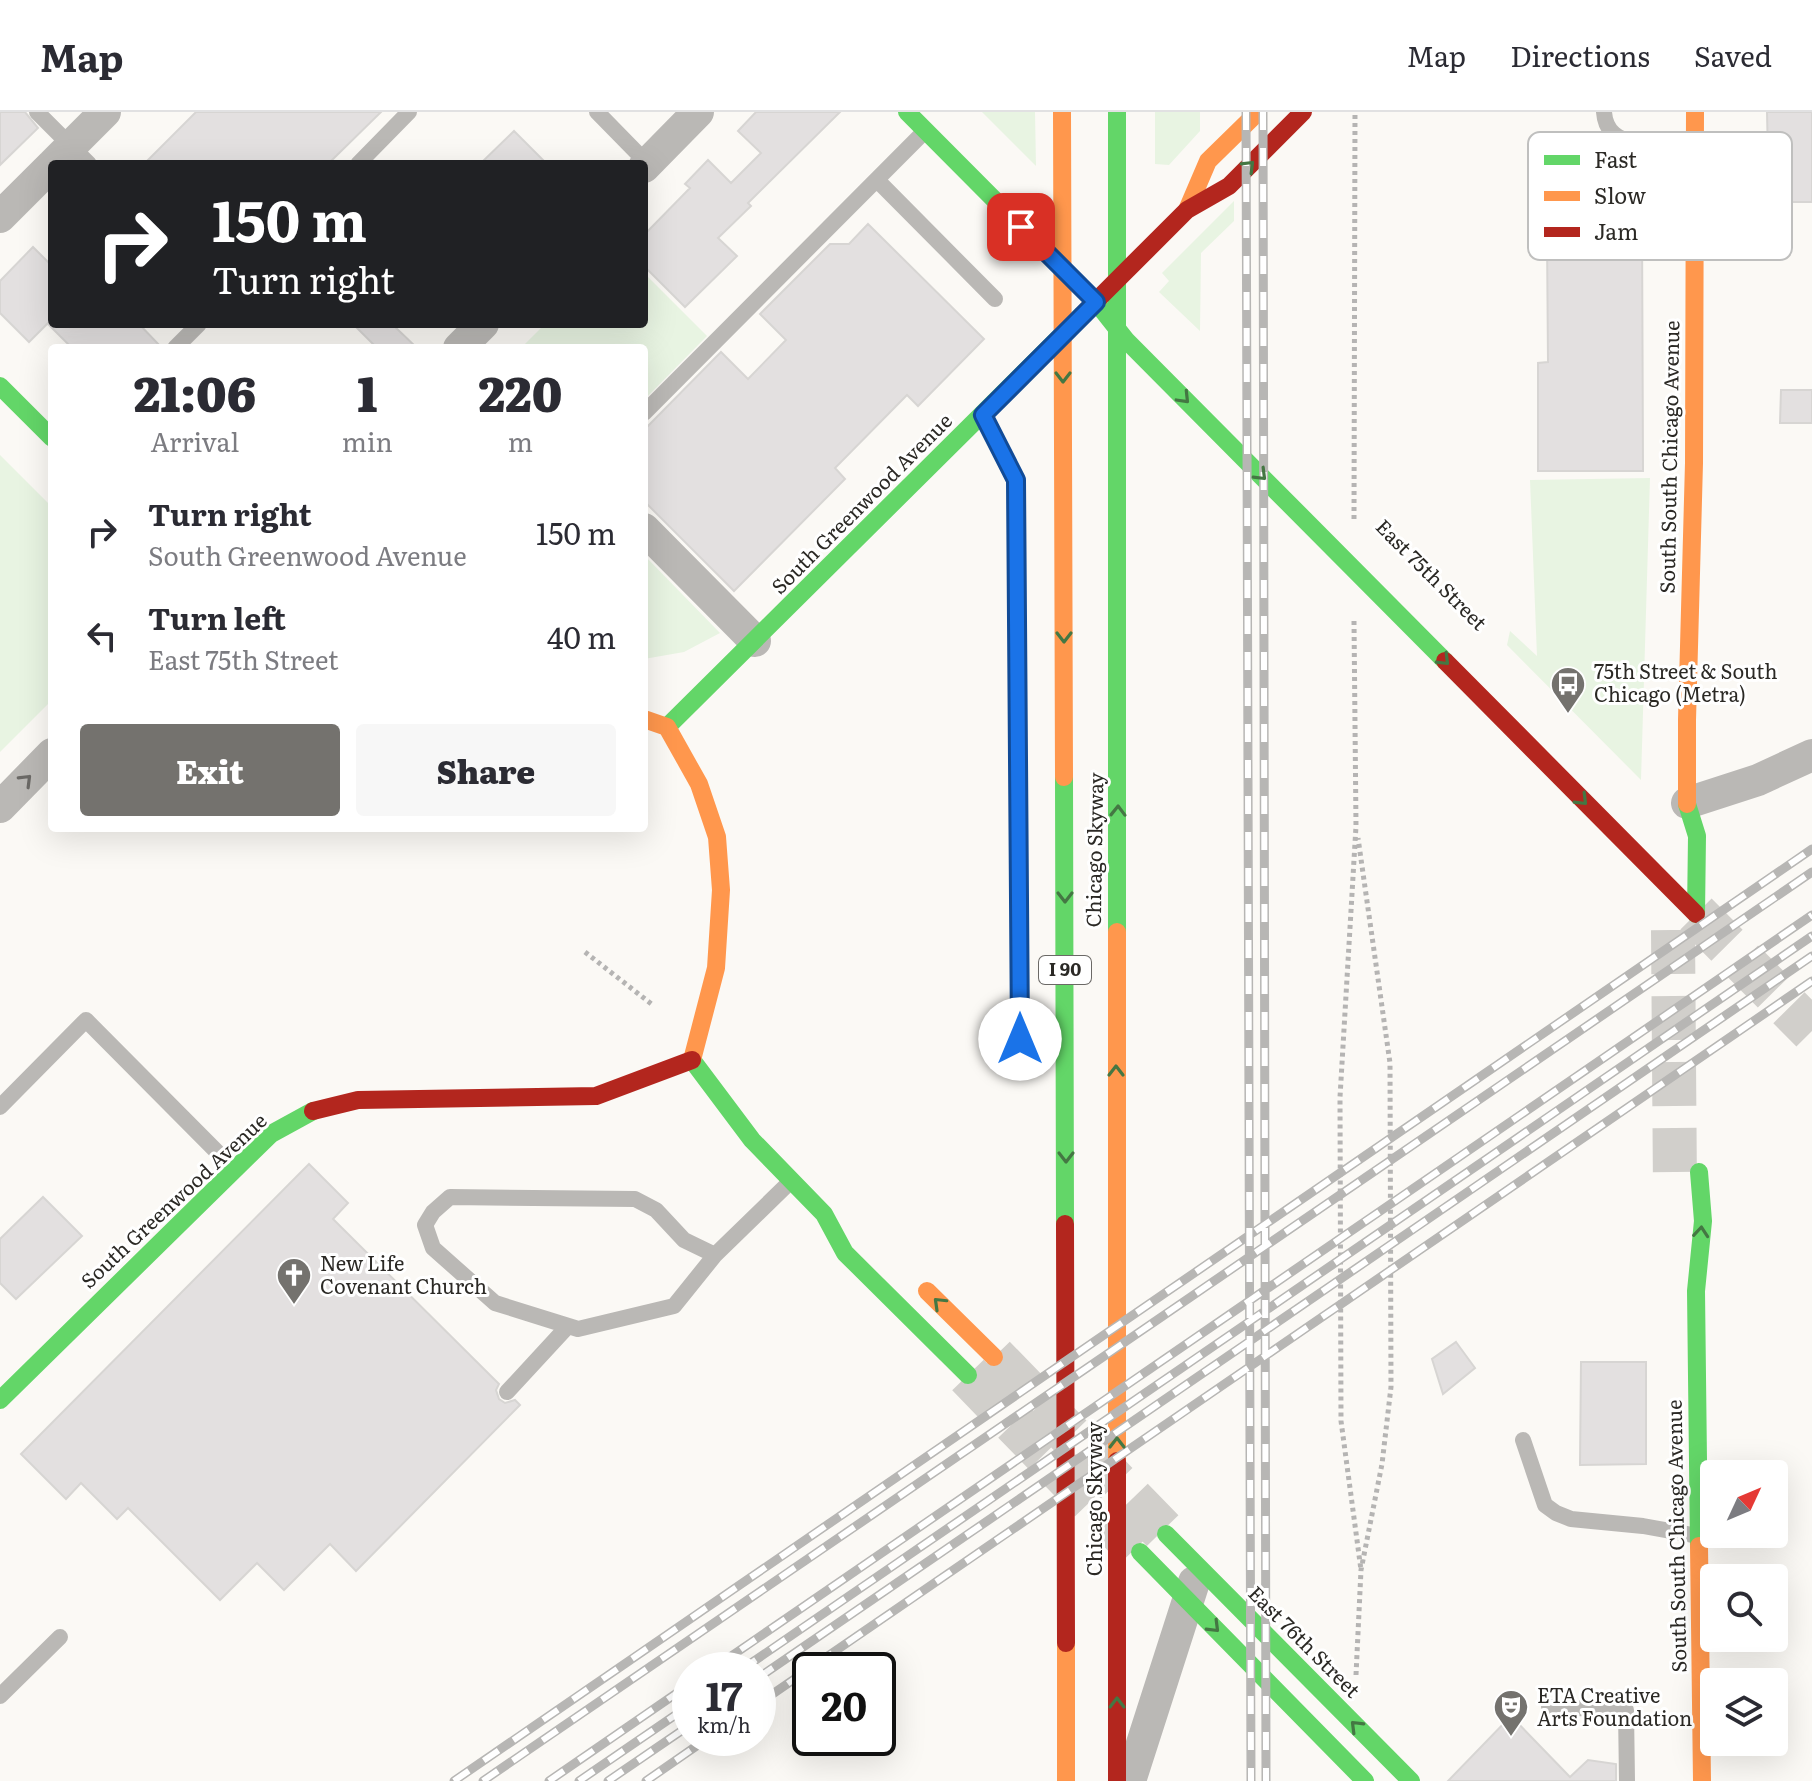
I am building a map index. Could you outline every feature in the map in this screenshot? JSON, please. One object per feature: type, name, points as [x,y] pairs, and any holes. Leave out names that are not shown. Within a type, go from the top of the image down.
[{"type":"main road","points":[[907,112],[1096,302],[1126,340],[1673,891]]},
{"type":"main road","name":"Chicago Skyway","points":[[1062,112],[1066,1781]]},
{"type":"main road","name":"Chicago Skyway","points":[[1117,112],[1117,1781]]},
{"type":"main road","name":"South Greenwood Avenue","points":[[1187,210],[1208,161],[1258,112]]},
{"type":"main road","name":"South Greenwood Avenue","points":[[667,727],[1187,210],[1229,186],[1303,112]]},
{"type":"main road","name":"South South Chicago Avenue","points":[[1673,891],[1696,914],[1697,836],[1687,803],[1695,260]]},
{"type":"main road","points":[[1096,302],[1138,322]]},
{"type":"main road","points":[[0,386],[48,434]]},
{"type":"main road","points":[[648,720],[667,727],[699,784],[717,837],[721,890],[716,968],[692,1060],[752,1140],[824,1214],[845,1253],[968,1375]]},
{"type":"main road","name":"South South Chicago Avenue","points":[[1674,835],[1687,803]]},
{"type":"main road","points":[[1673,919],[1678,860],[1713,889]]},
{"type":"main road","name":"South Greenwood Avenue","points":[[0,1400],[271,1134],[314,1110],[358,1100],[596,1096],[692,1060]]},
{"type":"main road","name":"South South Chicago Avenue","points":[[1699,1172],[1703,1221],[1696,1291],[1702,1781]]},
{"type":"main road","points":[[824,1214],[853,1226]]},
{"type":"main road","name":"South South Chicago Avenue","points":[[1684,1249],[1696,1291]]},
{"type":"main road","points":[[909,1274],[994,1357]]},
{"type":"main road","name":"East 76th Street","points":[[1166,1534],[1411,1781]]},
{"type":"main road","points":[[1140,1552],[1365,1781]]},
{"type":"street","points":[[66,160],[105,112]]},
{"type":"street","points":[[648,163],[698,112]]},
{"type":"street","points":[[0,217],[48,176]]},
{"type":"street","points":[[648,533],[755,641]]},
{"type":"street","points":[[1687,803],[1758,780],[1812,755]]},
{"type":"street","points":[[0,807],[48,758]]},
{"type":"street","points":[[1130,1781],[1198,1566]]},
{"type":"lane","points":[[37,112],[66,160]]},
{"type":"lane","points":[[362,160],[409,112]]},
{"type":"lane","points":[[597,112],[641,160]]},
{"type":"lane","points":[[1604,112],[1613,132]]},
{"type":"lane","points":[[648,409],[925,131]]},
{"type":"lane","points":[[877,180],[995,299]]},
{"type":"lane","points":[[179,344],[195,328]]},
{"type":"lane","points":[[983,415],[1016,480],[1020,1039]]},
{"type":"lane","points":[[0,1107],[86,1020],[234,1169]]},
{"type":"lane","points":[[715,1255],[684,1240],[656,1210],[635,1199],[450,1197],[433,1212],[425,1225],[433,1248],[495,1303],[578,1329],[674,1306],[715,1255],[791,1181]]},
{"type":"lane","points":[[507,1392],[568,1326]]},
{"type":"lane","points":[[1523,1440],[1545,1505],[1556,1513],[1571,1519],[1643,1526],[1699,1536]]},
{"type":"lane","points":[[0,1696],[60,1637]]},
{"type":"lane","points":[[1549,1707],[1626,1710],[1627,1781]]},
{"type":"path","points":[[1354,478],[1355,112]]},
{"type":"path","points":[[1354,606],[1356,826],[1340,1097],[1341,1421],[1361,1570]]},
{"type":"path","points":[[1356,826],[1390,1063],[1391,1387],[1382,1464],[1361,1570],[1356,1685]]},
{"type":"path","points":[[585,952],[654,1006]]},
{"type":"green space","points":[[982,112],[1035,112],[1036,166]]},
{"type":"green space","points":[[1155,112],[1200,112],[1200,131],[1169,165],[1155,164]]},
{"type":"green space","points":[[1234,201],[1234,221],[1201,253],[1200,331],[1159,292],[1169,281],[1162,273]]},
{"type":"green space","points":[[648,277],[707,336],[648,396],[648,344],[525,344],[541,328],[648,328]]},
{"type":"green space","points":[[0,455],[48,503],[48,704],[0,752]]},
{"type":"green space","points":[[1650,478],[1641,780],[1507,645],[1510,631],[1537,656],[1530,480]]},
{"type":"green space","points":[[648,559],[720,633],[684,652],[648,658]]},
{"type":"building","points":[[0,112],[25,112],[38,128],[0,165]]},
{"type":"building","points":[[196,112],[381,112],[332,160],[148,160]]},
{"type":"building","points":[[756,112],[840,112],[748,203],[751,206],[718,238],[737,256],[685,307],[648,270],[648,231],[690,188],[685,184],[708,160],[731,183],[761,153],[738,131]]},
{"type":"building","points":[[1767,112],[1812,112],[1812,202],[1792,202],[1792,132],[1767,132]]},
{"type":"building","points":[[514,131],[543,160],[484,160]]},
{"type":"building","points":[[868,224],[984,339],[918,406],[907,395],[835,468],[845,479],[734,591],[648,505],[648,426],[721,352],[748,379],[786,340],[760,314],[830,244],[849,244]]},
{"type":"building","points":[[33,247],[48,262],[48,323],[29,342],[0,313],[0,281]]},
{"type":"building","points":[[1547,260],[1642,260],[1643,471],[1538,471],[1538,363],[1548,362]]},
{"type":"building","points":[[52,328],[143,328],[158,344],[68,344]]},
{"type":"building","points":[[357,328],[396,328],[413,344],[373,344]]},
{"type":"building","points":[[1781,390],[1812,390],[1812,423],[1780,423]]},
{"type":"building","name":"New Life Covenant Church","points":[[309,1164],[348,1203],[333,1219],[499,1384],[496,1390],[499,1399],[505,1403],[515,1400],[520,1405],[356,1571],[330,1544],[284,1590],[257,1563],[220,1600],[128,1508],[117,1519],[81,1483],[66,1499],[21,1454]]},
{"type":"building","points":[[43,1197],[82,1236],[16,1299],[0,1283],[0,1239]]},
{"type":"building","points":[[1456,1342],[1475,1368],[1443,1394],[1432,1359]]},
{"type":"building","points":[[1581,1362],[1646,1362],[1646,1464],[1580,1465]]},
{"type":"building","name":"ETA Creative Arts Foundation","points":[[1511,1716],[1570,1777],[1588,1760],[1616,1764],[1616,1781],[1448,1781]]},
{"type":"tunnel","points":[[1696,914],[1812,1031]]},
{"type":"tunnel","points":[[1673,930],[1675,1190]]},
{"type":"tunnel","points":[[994,1357],[1166,1534]]},
{"type":"tunnel","points":[[968,1375],[1136,1548]]},
{"type":"railway","points":[[1246,112],[1251,1781]]},
{"type":"railway","points":[[1263,112],[1266,1781]]},
{"type":"railway","points":[[454,1781],[1812,849]]},
{"type":"railway","points":[[483,1781],[1812,872]]},
{"type":"railway","points":[[737,1652],[1812,915]]},
{"type":"railway","points":[[767,1652],[1812,936]]},
{"type":"railway","points":[[776,1666],[1812,956]]},
{"type":"railway","points":[[776,1692],[1812,981]]},
{"type":"railway","points":[[549,1781],[672,1696]]},
{"type":"railway","points":[[579,1781],[672,1717]]},
{"type":"railway","points":[[608,1781],[672,1737]]},
{"type":"railway","points":[[646,1781],[682,1756]]},
{"type":"traffic: fast","points":[[907,112],[1096,302],[1126,340],[1445,661]]},
{"type":"traffic: fast","points":[[1117,112],[1117,932]]},
{"type":"traffic: fast","points":[[667,727],[1082,315]]},
{"type":"traffic: fast","points":[[0,386],[48,434]]},
{"type":"traffic: fast","points":[[1064,777],[1065,1224]]},
{"type":"traffic: fast","points":[[1687,804],[1697,836],[1696,914]]},
{"type":"traffic: fast","points":[[692,1060],[752,1140],[824,1214],[845,1253],[968,1375]]},
{"type":"traffic: fast","points":[[0,1400],[271,1134],[313,1111]]},
{"type":"traffic: fast","points":[[1699,1172],[1703,1221],[1696,1291],[1699,1546]]},
{"type":"traffic: fast","points":[[1166,1534],[1411,1781]]},
{"type":"traffic: fast","points":[[1140,1552],[1365,1781]]},
{"type":"traffic: slow","points":[[1062,112],[1064,777]]},
{"type":"traffic: slow","points":[[1187,210],[1208,161],[1258,112]]},
{"type":"traffic: slow","points":[[1695,112],[1695,132]]},
{"type":"traffic: slow","points":[[1687,804],[1695,260]]},
{"type":"traffic: slow","points":[[648,720],[667,727],[699,784],[717,837],[721,890],[716,968],[692,1060]]},
{"type":"traffic: slow","points":[[1117,932],[1117,1461]]},
{"type":"traffic: slow","points":[[927,1291],[994,1357]]},
{"type":"traffic: slow","points":[[1699,1546],[1702,1781]]},
{"type":"traffic: slow","points":[[1066,1643],[1066,1781]]},
{"type":"traffic: jam","points":[[1082,315],[1187,210],[1229,186],[1303,112]]},
{"type":"traffic: jam","points":[[1445,661],[1696,914]]},
{"type":"traffic: jam","points":[[313,1111],[358,1100],[596,1096],[692,1060]]},
{"type":"traffic: jam","points":[[1065,1224],[1066,1643]]},
{"type":"traffic: jam","points":[[1117,1461],[1117,1781]]},
{"type":"place","name":"75th Street & South Chicago (Metra)","points":[[1568,715]]},
{"type":"place","name":"New Life Covenant Church","points":[[294,1306]]},
{"type":"place","name":"ETA Creative Arts Foundation","points":[[1511,1738]]},
{"type":"route","points":[[1020,1039],[1016,480],[983,415],[1096,302],[1021,227]]}]
